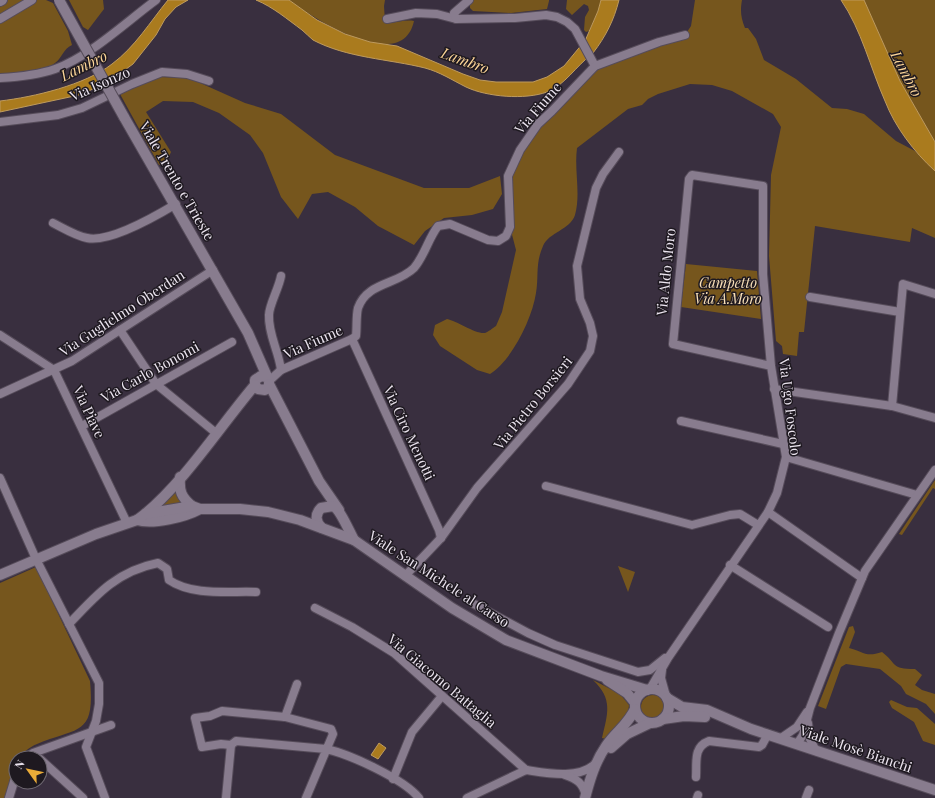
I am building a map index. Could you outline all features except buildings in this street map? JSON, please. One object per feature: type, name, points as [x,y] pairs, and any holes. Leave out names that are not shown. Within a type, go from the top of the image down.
[{"type":"main road","name":"Viale Trento e Trieste","points":[[59,0],[124,117],[176,204],[248,333],[256,354],[262,384]]},
{"type":"main road","points":[[136,519],[156,505],[244,398],[262,384],[281,409],[319,481],[340,514],[354,540]]},
{"type":"main road","points":[[180,477],[180,492],[182,497],[196,508]]},
{"type":"main road","points":[[319,481],[321,501],[317,522],[325,529],[336,528],[340,514]]},
{"type":"main road","points":[[300,520],[329,505],[340,514]]},
{"type":"main road","points":[[0,575],[96,534],[136,519],[196,508]]},
{"type":"main road","name":"Viale San Michele al Carso","points":[[196,508],[240,509],[268,512],[300,520],[354,540],[467,617],[506,640],[601,676],[648,689]]},
{"type":"main road","name":"Viale San Michele al Carso","points":[[601,676],[627,693],[635,706]]},
{"type":"main road","points":[[648,689],[662,692],[666,697],[668,711],[663,719],[650,723],[627,734],[611,748],[602,763],[588,797],[596,763],[606,745],[627,725],[639,695],[648,689]]},
{"type":"main road","name":"Viale Mosè Bianchi","points":[[666,697],[682,707],[707,710],[727,719],[816,751],[935,790]]},
{"type":"main road","points":[[635,706],[642,720],[650,723]]},
{"type":"main road","name":"Viale Mosè Bianchi","points":[[663,719],[684,716],[727,719]]},
{"type":"street","points":[[0,19],[32,0]]},
{"type":"street","points":[[0,78],[41,73],[66,64],[95,46],[156,0]]},
{"type":"street","points":[[456,19],[454,13],[469,0]]},
{"type":"street","points":[[387,19],[416,13],[437,14],[456,19],[515,18],[546,15],[567,22],[575,29],[595,66],[659,42],[685,35]]},
{"type":"street","name":"Via Fiume","points":[[262,384],[281,370],[352,340],[356,336],[358,309],[367,294],[376,287],[406,275],[420,259],[429,245],[431,235],[438,226],[450,224],[488,240],[498,241],[506,236],[510,227],[508,176],[520,150],[538,124],[595,66]]},
{"type":"street","name":"Via Isonzo","points":[[0,122],[58,115],[82,108],[132,84],[162,72],[187,74],[209,81]]},
{"type":"street","name":"Via Pietro Borsieri","points":[[405,576],[441,538],[477,488],[568,384],[590,351],[593,336],[590,323],[580,299],[577,266],[596,188],[603,174],[619,152]]},
{"type":"street","name":"Via Aldo Moro","points":[[763,186],[692,175],[689,179],[673,344],[771,366]]},
{"type":"street","name":"Via Ugo Foscolo","points":[[648,689],[730,565],[768,512],[777,493],[786,457],[774,389],[762,274],[763,186]]},
{"type":"street","points":[[53,223],[88,239],[110,236],[126,231],[176,204]]},
{"type":"street","name":"Via Guglielmo Oberdan","points":[[0,394],[72,361],[213,270]]},
{"type":"street","points":[[281,276],[279,289],[269,314],[274,346],[281,370]]},
{"type":"street","points":[[892,406],[903,284],[935,294]]},
{"type":"street","points":[[810,297],[900,312]]},
{"type":"street","points":[[120,330],[156,384],[216,433]]},
{"type":"street","points":[[0,335],[54,370]]},
{"type":"street","name":"Via Ciro Menotti","points":[[352,340],[436,523],[441,538]]},
{"type":"street","name":"Via Carlo Bonomi","points":[[82,426],[232,342]]},
{"type":"street","name":"Via Piave","points":[[54,370],[82,426],[136,519]]},
{"type":"street","points":[[774,389],[892,406],[935,418]]},
{"type":"street","points":[[681,421],[783,444]]},
{"type":"street","points":[[786,457],[917,495]]},
{"type":"street","points":[[781,738],[797,727],[810,708],[862,578],[935,470]]},
{"type":"street","points":[[0,478],[36,559],[99,683],[96,722],[86,747],[105,798]]},
{"type":"street","points":[[546,486],[692,525],[730,515],[740,514],[758,525]]},
{"type":"street","points":[[768,512],[862,578]]},
{"type":"street","points":[[69,624],[101,590],[140,567],[158,563],[167,569],[169,580],[178,587],[256,592]]},
{"type":"street","points":[[730,565],[828,627]]},
{"type":"street","points":[[474,604],[528,633],[555,645],[638,672],[650,670],[664,658],[668,658]]},
{"type":"street","name":"Via Giacomo Battaglia","points":[[315,608],[352,627],[394,653],[526,770]]},
{"type":"street","points":[[662,667],[661,678],[666,697]]},
{"type":"street","points":[[285,718],[297,684]]},
{"type":"street","points":[[393,779],[412,732],[442,696]]},
{"type":"street","points":[[797,744],[803,736],[808,721],[810,708]]},
{"type":"street","points":[[306,798],[326,749],[333,734],[331,729],[285,718],[222,711],[210,716],[195,718],[202,747],[221,744],[231,745],[236,742],[326,749],[346,755],[393,779],[408,787],[419,798]]},
{"type":"street","points":[[808,721],[810,739],[816,751]]},
{"type":"street","points":[[48,751],[110,725]]},
{"type":"street","points":[[696,777],[696,754],[698,748],[703,743],[710,741],[759,747],[762,745],[768,734]]},
{"type":"street","points":[[226,798],[231,745]]},
{"type":"street","points":[[467,798],[526,770],[558,773],[581,772],[591,768],[596,763]]},
{"type":"street","points":[[48,768],[84,798]]},
{"type":"street","points":[[558,773],[580,782],[588,797]]},
{"type":"green space","points":[[0,0],[46,0],[53,3],[68,31],[72,45],[55,63],[49,67],[36,71],[0,74]]},
{"type":"green space","points":[[69,0],[103,0],[104,9],[88,30],[83,27]]},
{"type":"green space","points":[[289,0],[385,0],[385,22],[414,21],[406,37],[393,43],[376,43],[356,38],[336,29],[317,19]]},
{"type":"green space","points":[[470,0],[549,1],[547,9],[511,13],[473,11],[470,8]]},
{"type":"green space","points":[[567,0],[601,0],[589,31],[586,32],[584,30],[585,17],[589,10],[588,6],[584,4],[572,15],[566,9]]},
{"type":"green space","points":[[695,0],[742,0],[741,11],[745,28],[748,28],[756,39],[764,60],[796,79],[832,108],[847,109],[864,114],[896,141],[915,151],[935,171],[935,238],[912,228],[910,242],[815,226],[804,332],[799,332],[797,356],[783,354],[782,346],[776,341],[769,256],[771,175],[781,127],[773,114],[732,91],[712,85],[690,84],[658,94],[648,99],[642,105],[628,109],[577,148],[577,207],[575,215],[569,224],[550,237],[543,246],[538,264],[536,293],[530,315],[520,338],[498,368],[490,374],[477,370],[440,346],[433,335],[435,325],[447,319],[476,332],[485,333],[496,326],[502,312],[516,250],[510,227],[507,190],[520,150],[595,66],[685,35],[691,26]]},
{"type":"green space","points":[[864,0],[935,0],[935,142],[900,81]]},
{"type":"green space","points":[[160,77],[189,78],[245,103],[281,114],[335,155],[424,188],[469,188],[500,176],[502,194],[493,209],[472,215],[444,218],[425,231],[414,245],[378,226],[355,207],[328,192],[312,194],[298,219],[281,197],[263,153],[250,135],[219,113],[193,102],[163,101],[146,112],[171,152],[166,163],[159,165],[120,94]]},
{"type":"green space","name":"Campetto Via A.Moro","points":[[686,264],[757,271],[761,319],[681,307]]},
{"type":"green space","points":[[935,480],[935,489],[933,488],[902,535],[899,534]]},
{"type":"green space","points":[[177,487],[176,495],[182,504],[160,508]]},
{"type":"green space","points":[[618,566],[635,572],[628,592]]},
{"type":"green space","points":[[36,567],[90,681],[91,699],[90,712],[87,721],[81,727],[74,731],[34,745],[27,750],[8,750],[8,787],[5,798],[0,798],[0,583]]},
{"type":"green space","points":[[853,626],[855,632],[849,648],[868,654],[882,652],[898,667],[915,669],[922,675],[915,685],[922,690],[935,694],[935,714],[926,704],[906,694],[901,686],[880,669],[846,664],[841,667],[826,709],[818,706],[849,627]]},
{"type":"green space","points":[[593,680],[620,694],[629,705],[628,714],[606,739],[602,738],[607,714],[606,700],[604,694]]},
{"type":"green space","points":[[653,695],[661,699],[665,707],[661,715],[653,719],[645,715],[641,707],[645,699]]},
{"type":"green space","points":[[891,700],[907,707],[917,708],[935,724],[935,745],[923,741],[914,722],[892,708],[889,702]]},
{"type":"shaded area","points":[[168,0],[188,0],[176,7],[165,19],[156,35],[133,64],[107,83],[79,95],[0,112],[0,101],[59,89],[88,78],[112,64],[128,50],[142,34]]},
{"type":"shaded area","points":[[256,0],[289,0],[317,20],[345,34],[370,42],[397,46],[480,80],[496,82],[533,82],[547,77],[564,66],[583,43],[591,55],[565,80],[547,92],[517,97],[495,95],[466,87],[441,74],[425,68],[340,51],[326,46],[313,40],[280,14]]},
{"type":"shaded area","points":[[601,0],[619,0],[609,28],[593,53],[585,41],[598,11]]},
{"type":"shaded area","points":[[841,0],[864,0],[900,81],[935,142],[935,171],[906,139],[889,111],[855,24]]},
{"type":"shaded area","points":[[379,743],[386,748],[378,759],[371,755]]},
{"type":"water label","name":"Lambro","points":[[465,61]]},
{"type":"water label","name":"Lambro","points":[[84,66]]},
{"type":"water label","name":"Lambro","points":[[906,74]]}]
